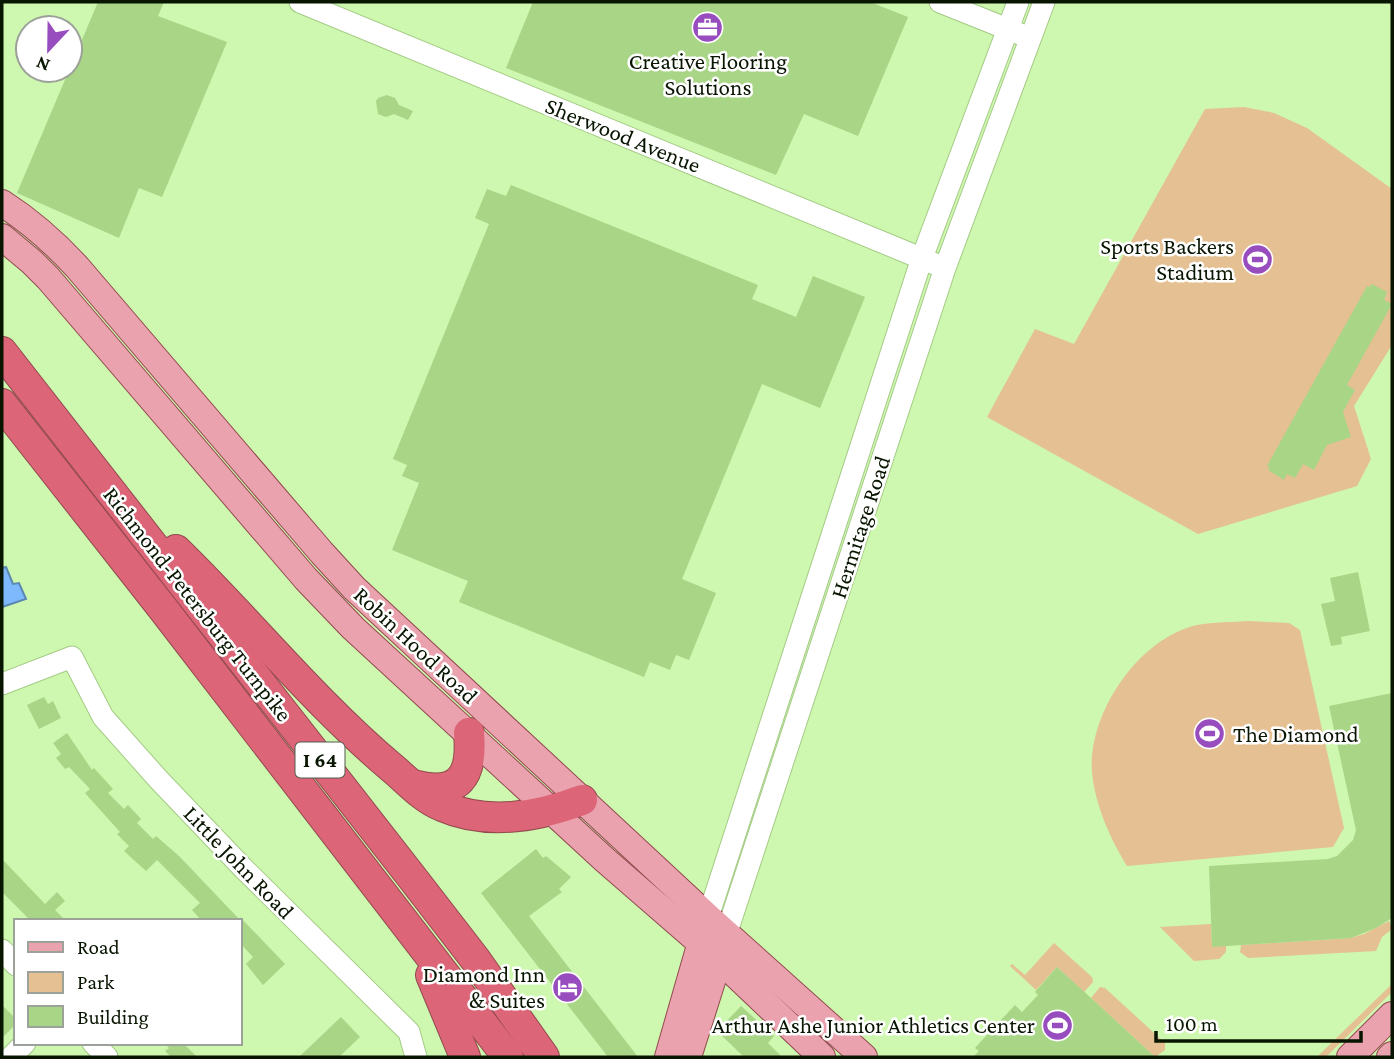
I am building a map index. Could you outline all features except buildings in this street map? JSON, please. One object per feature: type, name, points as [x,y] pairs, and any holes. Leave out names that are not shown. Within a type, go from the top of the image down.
[{"type":"highway","name":"Richmond-Petersburg Turnpike","points":[[2,352],[444,920],[544,1057]]},
{"type":"highway","name":"Richmond-Petersburg Turnpike","points":[[2,404],[508,1057]]},
{"type":"highway","points":[[91,466],[194,568],[267,647],[375,753],[428,798],[439,805],[483,816],[518,817],[554,810],[582,800]]},
{"type":"highway","points":[[413,785],[432,790],[450,788],[457,783],[468,766],[471,754],[469,733]]},
{"type":"highway","points":[[407,924],[441,996],[465,1057]]},
{"type":"main road","name":"Robin Hood Road","points":[[2,203],[41,232],[77,267],[354,588],[717,925],[864,1057]]},
{"type":"main road","name":"Robin Hood Road","points":[[2,237],[48,278],[306,579],[353,628],[554,810],[605,860],[710,951],[822,1057]]},
{"type":"main road","name":"Hermitage Road","points":[[688,1057],[717,925]]},
{"type":"main road","name":"Hermitage Road","points":[[668,1057],[710,951]]},
{"type":"main road","points":[[1350,1057],[1392,1015]]},
{"type":"street","name":"Sherwood Avenue","points":[[300,2],[945,268]]},
{"type":"street","points":[[940,2],[1030,38]]},
{"type":"street","name":"Hermitage Road","points":[[717,925],[922,258],[1018,2]]},
{"type":"street","name":"Hermitage Road","points":[[717,925],[945,268],[1044,2]]},
{"type":"street","name":"Little John Road","points":[[2,684],[72,657],[103,717],[233,858],[409,1032],[416,1057]]},
{"type":"street","points":[[2,950],[14,963]]},
{"type":"street","points":[[10,1057],[23,1045]]},
{"type":"green space","name":"Sports Backers Stadium","points":[[1244,107],[1274,113],[1307,128],[1392,189],[1392,345],[1354,406],[1371,459],[1357,486],[1198,534],[987,417],[1035,329],[1074,344],[1205,109]]},
{"type":"green space","name":"The Diamond","points":[[1250,621],[1289,623],[1300,630],[1344,828],[1333,847],[1127,866],[1104,821],[1092,772],[1093,749],[1108,703],[1137,662],[1156,645],[1176,633],[1197,625]]},
{"type":"green space","points":[[1389,921],[1392,929],[1382,937],[1376,951],[1248,958],[1240,952],[1241,945],[1351,938]]},
{"type":"green space","points":[[1211,924],[1212,946],[1226,946],[1226,952],[1219,959],[1194,961],[1160,927]]},
{"type":"green space","points":[[1054,943],[1092,977],[1093,982],[1084,992],[1057,967],[1036,990],[1010,966],[1012,964],[1025,975]]},
{"type":"green space","points":[[1392,984],[1392,992],[1326,1057],[1317,1057]]},
{"type":"green space","points":[[1100,987],[1105,988],[1165,1043],[1165,1050],[1155,1057],[1091,998]]},
{"type":"water","points":[[6,567],[13,584],[19,583],[26,599],[2,607],[2,568]]},
{"type":"place","name":"Creative Flooring Solutions","points":[[708,27]]},
{"type":"place","name":"Sports Backers Stadium","points":[[1257,259]]},
{"type":"place","name":"The Diamond","points":[[1210,734]]},
{"type":"place","name":"Diamond Inn & Suites","points":[[568,987]]},
{"type":"place","name":"Arthur Ashe Junior Athletics Center","points":[[1058,1025]]}]
